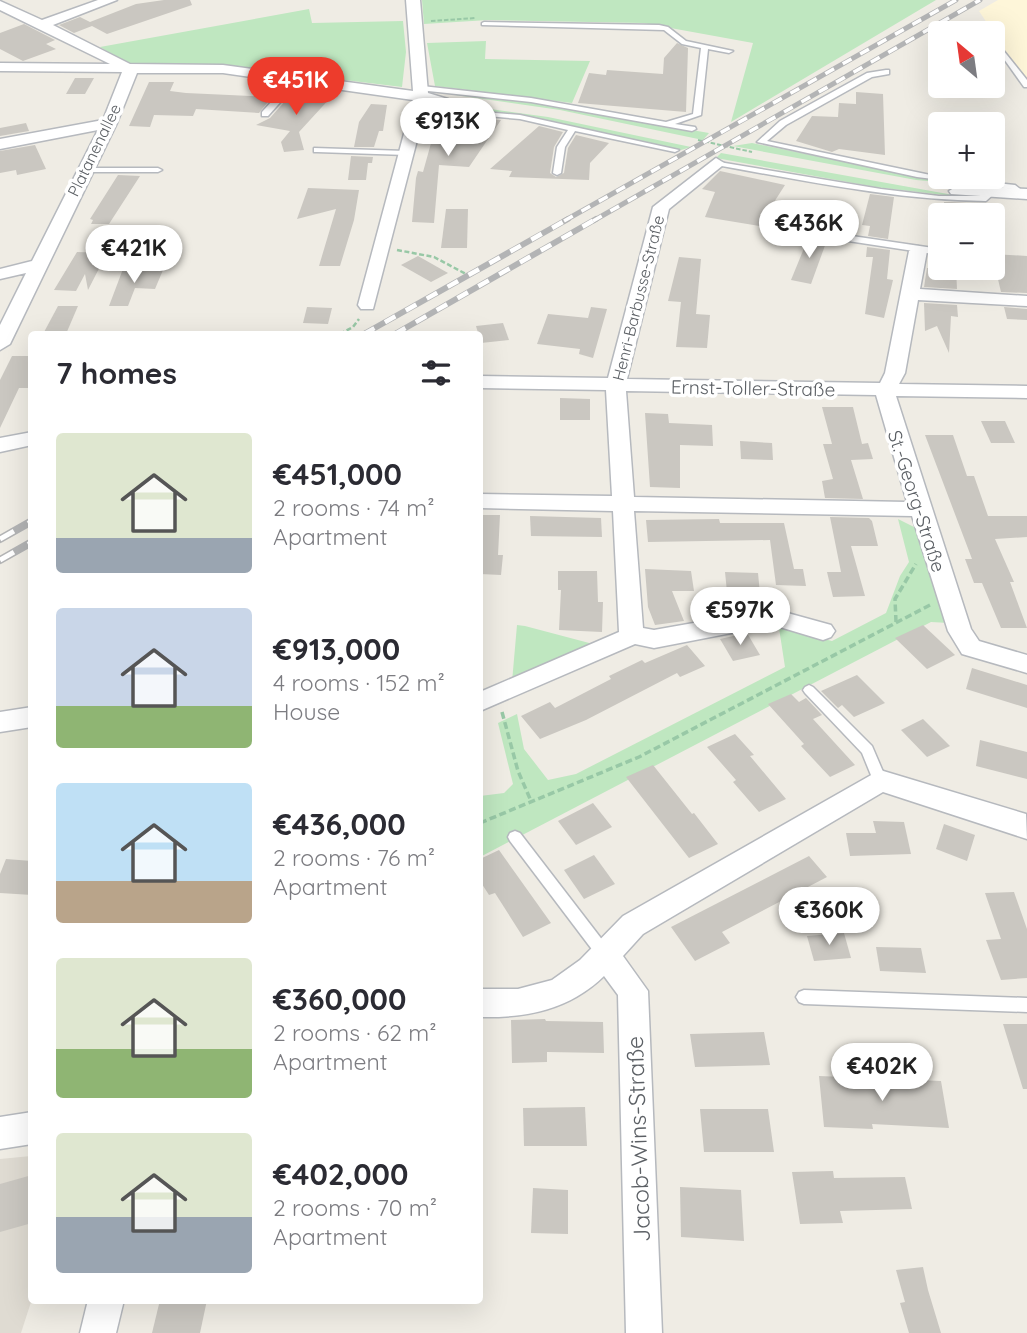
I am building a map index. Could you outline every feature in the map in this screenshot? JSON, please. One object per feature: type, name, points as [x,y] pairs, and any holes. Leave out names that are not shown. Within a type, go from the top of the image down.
[{"type":"street","points":[[44,24],[110,0]]},
{"type":"street","points":[[368,305],[420,97],[412,0]]},
{"type":"street","points":[[0,5],[44,24],[131,69]]},
{"type":"street","points":[[0,67],[223,69],[441,99]]},
{"type":"street","name":"Platanenallee","points":[[0,344],[109,122],[131,69]]},
{"type":"street","points":[[0,144],[109,122]]},
{"type":"street","name":"Henri-Barbusse-Straße","points":[[631,635],[616,385],[661,207],[716,163]]},
{"type":"street","points":[[957,191],[1024,194]]},
{"type":"street","points":[[886,390],[895,373],[918,251]]},
{"type":"street","points":[[0,274],[38,265]]},
{"type":"street","points":[[908,294],[1027,300]]},
{"type":"street","name":"Ernst-Toller-Straße","points":[[483,382],[1027,392]]},
{"type":"street","name":"St.-Georg-Straße","points":[[886,390],[886,403],[960,631],[971,648],[1027,664]]},
{"type":"street","points":[[0,445],[28,439]]},
{"type":"street","points":[[483,501],[919,509]]},
{"type":"street","points":[[487,700],[631,635],[654,639],[773,617],[824,631]]},
{"type":"street","points":[[0,722],[28,718]]},
{"type":"street","points":[[483,1003],[522,1004],[554,996],[583,979],[633,925],[880,781],[1016,822],[1027,828]]},
{"type":"street","name":"Jacob-Wins-Straße","points":[[605,955],[633,991],[644,1333]]},
{"type":"street","points":[[0,1133],[28,1129]]},
{"type":"street","points":[[98,1333],[105,1304]]},
{"type":"lane","points":[[484,24],[659,27],[666,28],[684,43],[729,51]]},
{"type":"lane","points":[[666,124],[697,115],[705,47]]},
{"type":"lane","points":[[1005,56],[1027,85]]},
{"type":"lane","points":[[886,72],[870,75],[782,123],[761,142],[905,173],[1015,187],[1024,194]]},
{"type":"lane","points":[[265,114],[297,79]]},
{"type":"lane","points":[[420,97],[531,100],[692,129]]},
{"type":"lane","points":[[420,97],[675,150]]},
{"type":"lane","points":[[558,173],[561,147],[573,128]]},
{"type":"lane","points":[[317,150],[406,153]]},
{"type":"lane","points":[[716,163],[939,198],[986,199],[991,193]]},
{"type":"lane","points":[[85,170],[158,170]]},
{"type":"lane","points":[[825,235],[928,251]]},
{"type":"lane","points":[[809,690],[867,750],[880,781]]},
{"type":"lane","name":"Jacob-Wins-Straße","points":[[515,837],[605,955]]},
{"type":"lane","points":[[804,998],[1027,1005]]},
{"type":"path","points":[[715,144],[732,148]]},
{"type":"path","points":[[382,245],[410,254],[434,257],[466,274]]},
{"type":"path","points":[[346,331],[353,327],[368,305]]},
{"type":"path","points":[[896,622],[895,599],[931,541]]},
{"type":"path","points":[[483,821],[639,757],[920,607],[950,604]]},
{"type":"path","points":[[487,700],[502,711],[518,771],[531,801]]},
{"type":"shaded area","points":[[998,0],[1027,0],[1027,83],[1005,50],[1005,21],[986,21],[979,11]]},
{"type":"shaded area","points":[[28,1156],[28,1304],[30,1304],[21,1333],[0,1333],[0,1159]]},
{"type":"green space","points":[[422,0],[936,0],[731,122],[753,43],[643,23],[488,20],[424,24]]},
{"type":"green space","points":[[309,9],[312,23],[403,21],[406,52],[402,87],[246,68],[133,67],[100,47]]},
{"type":"green space","points":[[486,41],[485,59],[590,61],[572,103],[435,86],[427,43]]},
{"type":"green space","points":[[434,92],[543,104],[709,133],[703,140],[560,110]]},
{"type":"green space","points":[[438,102],[548,117],[691,147],[681,150],[538,118],[437,106]]},
{"type":"green space","points":[[752,143],[928,179],[928,181],[916,180],[733,146]]},
{"type":"green space","points":[[721,153],[970,198],[875,187],[716,158]]},
{"type":"green space","points":[[898,519],[918,529],[949,623],[931,622],[483,855],[483,796],[504,793],[513,784],[498,723],[517,714],[524,749],[548,780],[576,774],[785,667],[779,628],[832,641],[886,613],[900,576],[909,562]]},
{"type":"green space","points":[[517,625],[525,626],[593,644],[512,682]]},
{"type":"building","points":[[190,0],[192,5],[107,34],[92,26],[74,33],[59,25],[80,17],[90,22],[136,4]]},
{"type":"building","points":[[24,24],[55,40],[46,44],[56,49],[23,61],[0,49],[0,33]]},
{"type":"building","points":[[677,43],[688,48],[686,112],[578,103],[589,73],[606,75],[607,70],[663,74],[664,58]]},
{"type":"building","points":[[75,78],[94,78],[85,94],[66,94]]},
{"type":"building","points":[[149,82],[174,82],[170,91],[186,93],[272,97],[259,113],[196,109],[193,116],[154,115],[150,127],[129,126]]},
{"type":"building","points":[[295,90],[332,96],[299,132],[304,150],[284,152],[281,142],[290,131],[256,125],[270,118]]},
{"type":"building","points":[[856,92],[883,94],[885,155],[839,149],[832,152],[796,141],[812,116],[838,117],[839,103],[856,104]]},
{"type":"building","points":[[371,104],[387,105],[383,131],[379,131],[374,147],[354,147],[359,122]]},
{"type":"building","points":[[438,118],[501,120],[469,167],[439,165],[434,223],[412,222],[416,178],[418,171],[423,172]]},
{"type":"building","points":[[26,123],[29,131],[0,136],[0,128]]},
{"type":"building","points":[[539,126],[563,132],[554,147],[550,173],[556,177],[564,173],[568,148],[576,135],[609,143],[590,163],[589,180],[509,177],[512,171],[490,169]]},
{"type":"building","points":[[35,145],[46,169],[17,175],[16,170],[0,173],[0,151]]},
{"type":"building","points":[[351,156],[373,157],[372,163],[368,163],[366,180],[348,180]]},
{"type":"building","points":[[720,171],[785,185],[769,210],[784,213],[777,229],[705,217],[715,192],[702,189]]},
{"type":"building","points":[[118,175],[140,176],[109,224],[91,224],[93,220],[90,219]]},
{"type":"building","points":[[308,188],[359,190],[354,220],[340,266],[319,266],[336,209],[297,219]]},
{"type":"building","points":[[870,194],[894,197],[888,239],[868,236],[870,226],[862,225]]},
{"type":"building","points":[[446,209],[468,209],[467,248],[441,248]]},
{"type":"building","points":[[809,236],[827,240],[811,284],[791,280]]},
{"type":"building","points":[[867,247],[890,250],[887,279],[893,280],[884,318],[865,314],[873,257],[866,257]]},
{"type":"building","points":[[77,252],[107,253],[88,290],[85,274],[76,291],[54,290]]},
{"type":"building","points":[[1005,255],[1027,256],[1027,293],[1001,292],[998,280],[1005,280]]},
{"type":"building","points":[[418,256],[448,273],[431,282],[401,265]]},
{"type":"building","points":[[679,257],[701,259],[696,314],[710,315],[707,348],[676,347],[681,302],[668,301]]},
{"type":"building","points":[[927,268],[928,280],[957,280],[957,289],[924,287]]},
{"type":"building","points":[[123,269],[163,270],[155,289],[135,288],[128,306],[109,306]]},
{"type":"building","points":[[924,303],[957,305],[958,317],[951,316],[949,353],[937,326],[925,331]]},
{"type":"building","points":[[58,306],[78,306],[67,331],[45,331]]},
{"type":"building","points":[[307,307],[332,308],[328,324],[303,323]]},
{"type":"building","points":[[591,307],[607,309],[593,358],[579,354],[580,349],[537,344],[548,314],[588,318]]},
{"type":"building","points":[[1004,307],[1027,309],[1027,320],[1007,319]]},
{"type":"building","points":[[503,323],[509,340],[483,343],[483,331],[477,331],[476,326]]},
{"type":"building","points":[[12,356],[28,356],[28,388],[19,388],[0,428],[0,380]]},
{"type":"building","points":[[560,398],[590,399],[590,420],[560,420]]},
{"type":"building","points":[[822,407],[853,407],[862,444],[868,443],[873,459],[851,460],[863,499],[825,498],[822,481],[833,479],[823,444],[832,444]]},
{"type":"building","points":[[645,413],[668,414],[669,423],[712,425],[713,446],[680,445],[680,488],[650,487]]},
{"type":"building","points":[[981,421],[1005,421],[1015,443],[991,443]]},
{"type":"building","points":[[925,435],[953,435],[967,476],[974,476],[988,516],[1027,516],[1027,537],[995,539],[1014,582],[1010,582],[1027,628],[1001,628],[982,583],[974,583],[965,559],[972,559]]},
{"type":"building","points":[[740,441],[772,443],[773,460],[741,459]]},
{"type":"building","points":[[483,515],[500,515],[498,555],[503,555],[501,575],[483,574]]},
{"type":"building","points":[[530,516],[601,518],[602,537],[531,536]]},
{"type":"building","points":[[830,517],[869,518],[872,521],[878,546],[851,546],[865,596],[833,597],[827,572],[841,572]]},
{"type":"building","points":[[719,519],[720,523],[784,523],[794,569],[803,569],[806,586],[776,585],[770,540],[648,542],[646,520]]},
{"type":"building","points":[[645,569],[691,571],[694,591],[672,591],[684,621],[655,625],[648,607]]},
{"type":"building","points":[[558,571],[597,571],[598,602],[603,602],[602,632],[559,630],[561,590],[558,590]]},
{"type":"building","points":[[725,572],[758,573],[760,594],[727,592]]},
{"type":"building","points":[[923,625],[955,655],[927,669],[895,638]]},
{"type":"building","points":[[747,633],[760,655],[733,661],[720,639]]},
{"type":"building","points":[[687,645],[705,666],[680,677],[677,673],[586,720],[540,739],[521,716],[550,702],[555,708],[642,660],[645,663]]},
{"type":"building","points":[[972,668],[1027,685],[1027,708],[966,689]]},
{"type":"building","points":[[857,675],[885,703],[854,717],[842,705],[838,708],[821,691]]},
{"type":"building","points":[[791,694],[799,702],[806,698],[822,715],[813,719],[855,765],[830,777],[801,746],[804,744],[768,704]]},
{"type":"building","points":[[923,719],[950,746],[927,757],[901,730]]},
{"type":"building","points":[[735,734],[786,799],[759,812],[733,782],[736,780],[707,747]]},
{"type":"building","points":[[980,740],[1027,752],[1027,779],[976,766]]},
{"type":"building","points":[[653,765],[718,844],[689,858],[626,777]]},
{"type":"building","points":[[593,803],[612,827],[576,845],[558,821]]},
{"type":"building","points":[[873,821],[904,822],[911,854],[850,856],[846,833],[876,833]]},
{"type":"building","points":[[944,824],[975,835],[967,861],[936,849]]},
{"type":"building","points":[[499,850],[551,923],[523,937],[495,893],[489,895],[483,886],[483,858]]},
{"type":"building","points":[[594,855],[615,884],[584,899],[564,870]]},
{"type":"building","points":[[809,856],[827,877],[722,932],[730,943],[695,961],[671,927]]},
{"type":"building","points":[[6,859],[28,861],[28,895],[0,893],[0,874]]},
{"type":"building","points":[[1014,892],[1027,929],[1027,978],[1001,980],[986,940],[1001,939],[985,893]]},
{"type":"building","points":[[844,933],[851,958],[814,961],[807,936]]},
{"type":"building","points":[[876,947],[921,948],[926,973],[880,971]]},
{"type":"building","points":[[511,1020],[603,1022],[604,1053],[547,1052],[547,1062],[512,1063]]},
{"type":"building","points":[[1003,1024],[1027,1024],[1027,1089],[1023,1089]]},
{"type":"building","points":[[764,1032],[770,1065],[695,1067],[690,1034]]},
{"type":"building","points":[[819,1076],[941,1081],[949,1128],[872,1124],[873,1129],[824,1127]]},
{"type":"building","points":[[585,1107],[587,1146],[524,1146],[523,1108]]},
{"type":"building","points":[[700,1109],[768,1109],[774,1152],[704,1152]]},
{"type":"building","points":[[833,1171],[834,1178],[905,1177],[912,1209],[840,1211],[843,1223],[800,1224],[792,1172]]},
{"type":"building","points":[[28,1176],[28,1224],[0,1232],[0,1184]]},
{"type":"building","points":[[680,1187],[741,1190],[744,1241],[681,1237]]},
{"type":"building","points":[[533,1188],[568,1190],[568,1234],[531,1233]]},
{"type":"building","points":[[923,1267],[941,1333],[909,1333],[900,1303],[905,1302],[896,1270]]},
{"type":"building","points":[[159,1304],[206,1304],[200,1333],[152,1333]]},
{"type":"railway","points":[[564,221],[956,0]]},
{"type":"railway","points":[[593,221],[980,0]]},
{"type":"railway","points":[[369,331],[568,219]]},
{"type":"railway","points":[[400,331],[596,219]]},
{"type":"railway","points":[[0,539],[28,523]]},
{"type":"railway","points":[[0,560],[28,544]]}]
